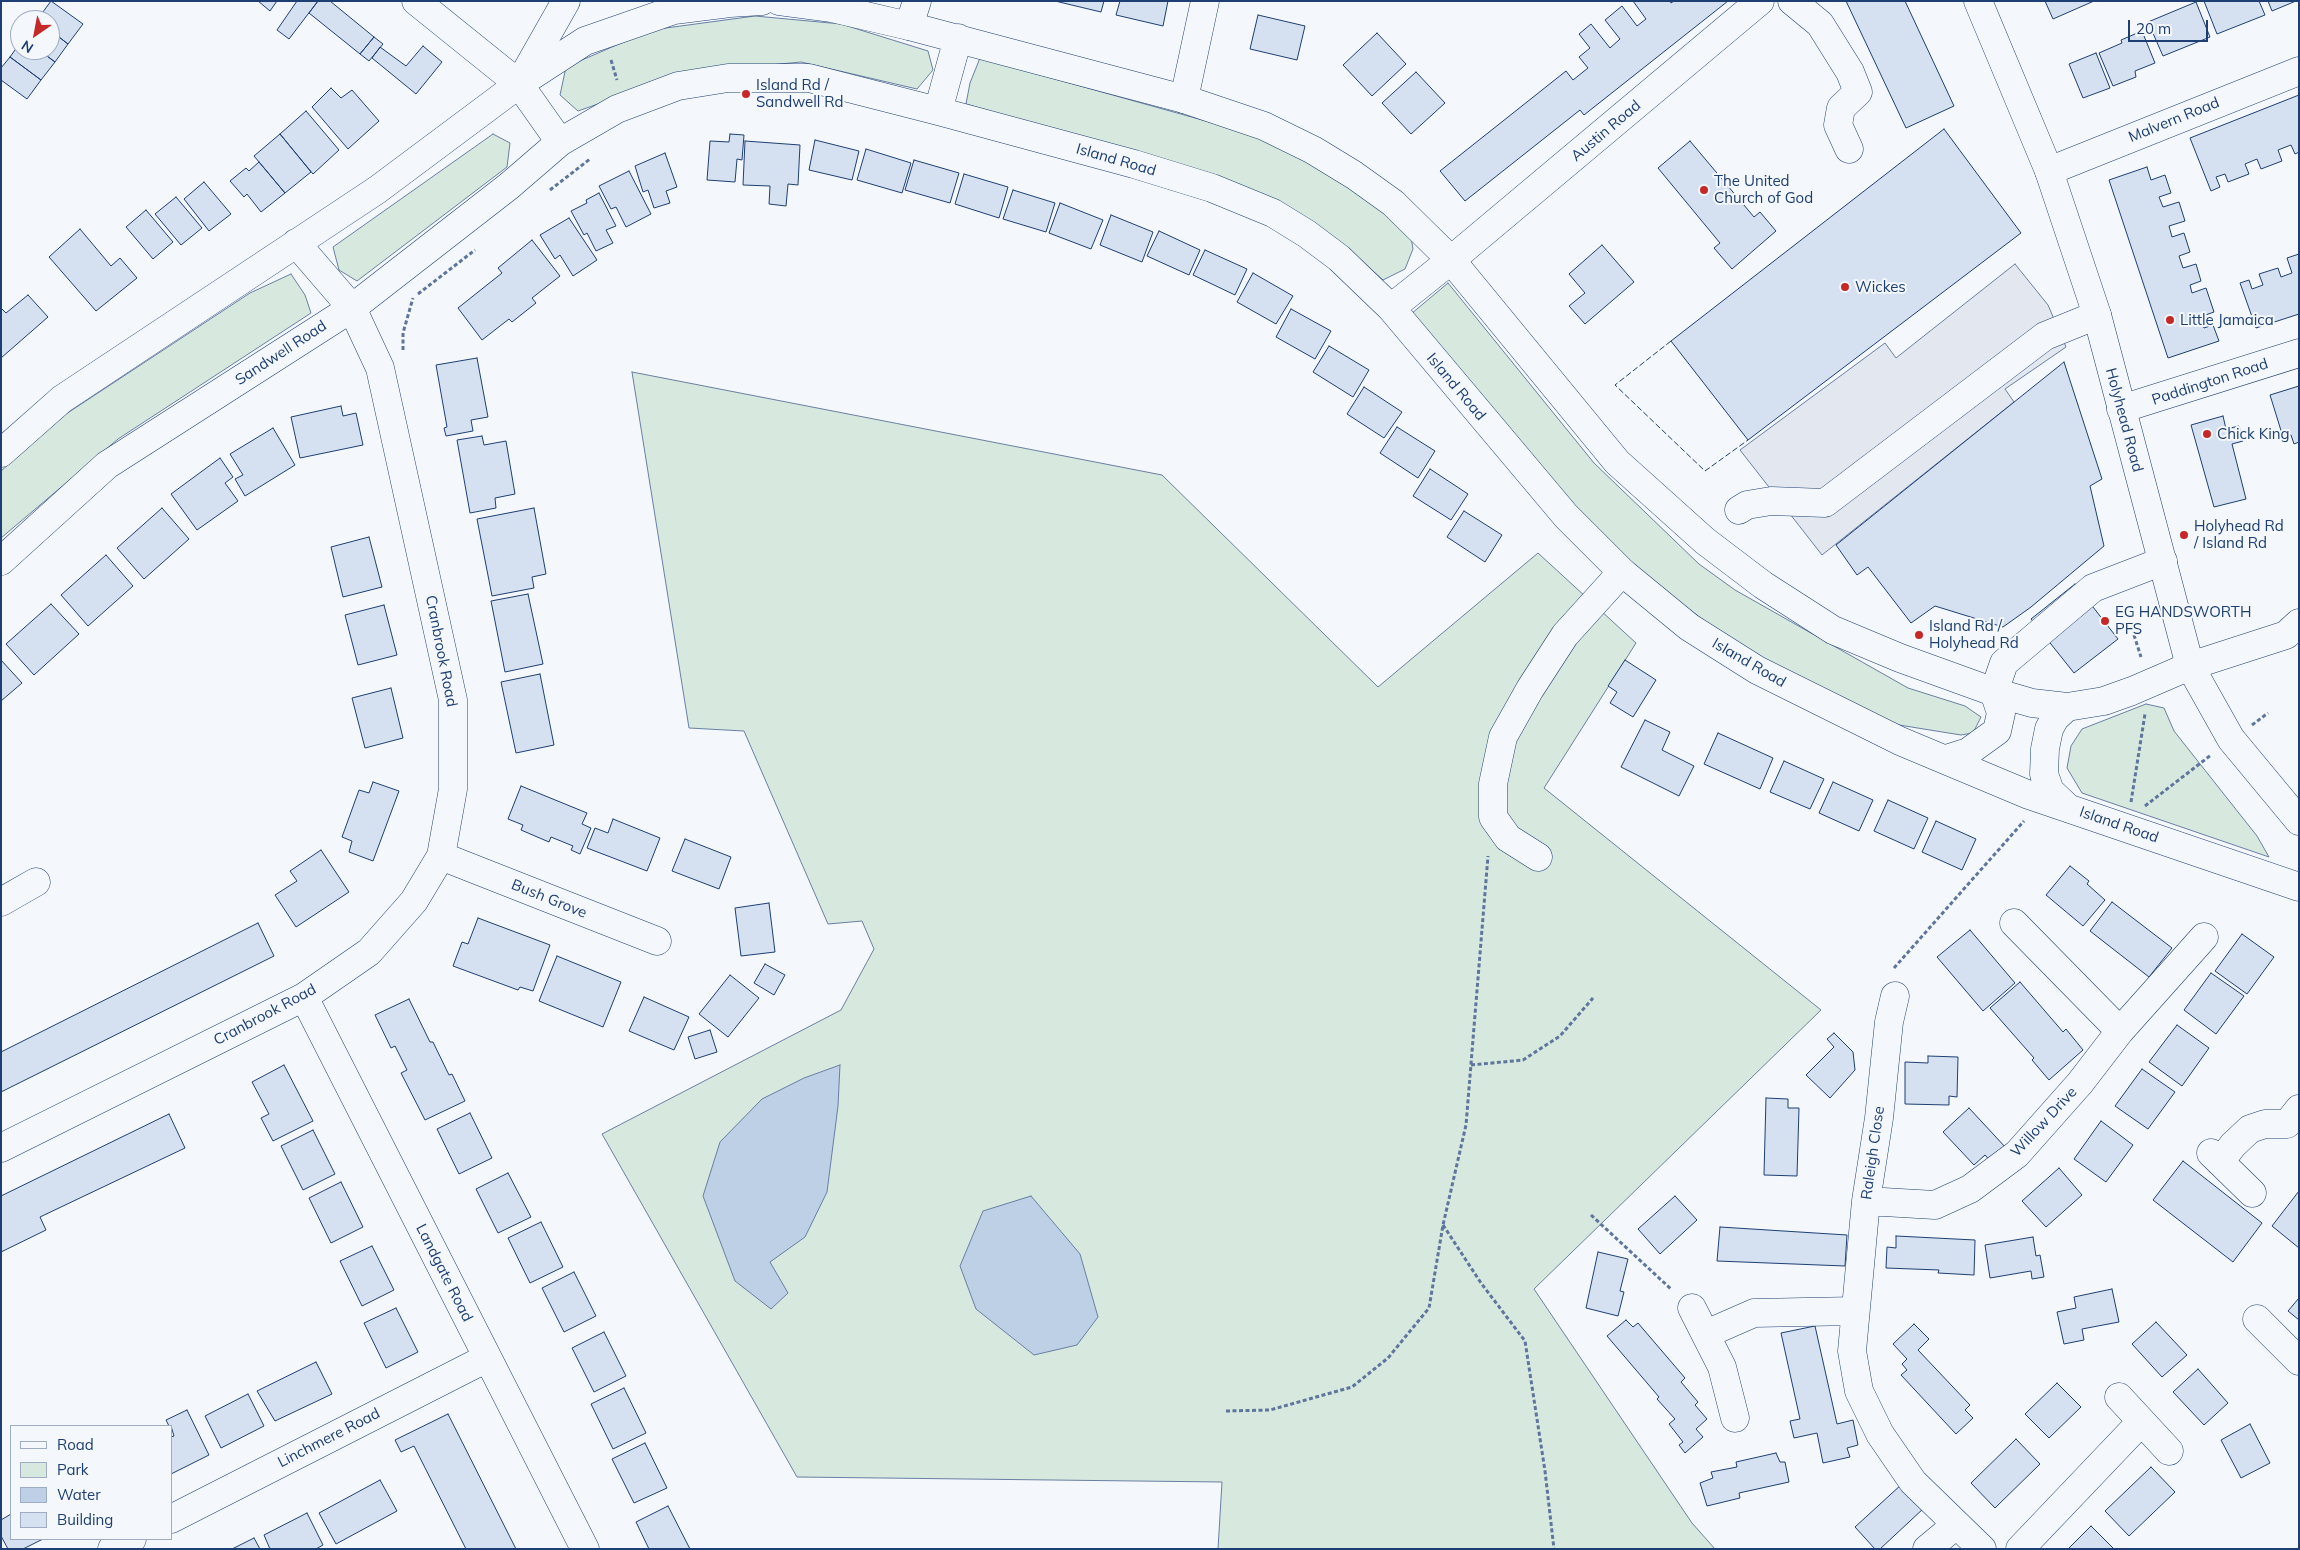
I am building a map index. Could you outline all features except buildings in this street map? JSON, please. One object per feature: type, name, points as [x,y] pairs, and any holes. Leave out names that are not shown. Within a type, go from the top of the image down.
[{"type":"main road","points":[[416,1],[519,84],[560,142]]},
{"type":"main road","points":[[519,84],[566,1]]},
{"type":"main road","points":[[1,453],[62,399],[377,190],[519,84],[584,42],[674,10],[762,1]]},
{"type":"main road","points":[[779,1],[832,8],[913,14],[958,38],[1184,99],[1264,126],[1313,150],[1354,175],[1393,203],[1451,260],[1616,462],[1705,541],[1763,585],[1833,630],[1900,658],[1994,692],[2032,703],[2067,707],[2104,701],[2190,666],[2286,635],[2299,623]]},
{"type":"main road","points":[[1184,99],[1205,1]]},
{"type":"main road","name":"Austin Road","points":[[1391,308],[1760,1]]},
{"type":"main road","points":[[1792,1],[1820,24],[1850,72],[1858,92],[1841,108],[1838,125],[1849,149]]},
{"type":"main road","name":"Holyhead Road","points":[[1978,1],[2049,171],[2097,315],[2190,666],[2231,739],[2299,821]]},
{"type":"main road","points":[[938,110],[958,38]]},
{"type":"main road","name":"Malvern Road","points":[[2049,171],[2299,71]]},
{"type":"main road","name":"Island Road","points":[[560,142],[628,105],[678,86],[728,78],[809,78],[938,110],[1134,164],[1212,188],[1273,214],[1307,234],[1339,258],[1391,308],[1566,516],[1622,572],[1689,627],[1757,670],[1900,741],[2029,795],[2127,827],[2299,888]]},
{"type":"main road","name":"Sandwell Road","points":[[1,561],[107,465],[352,308],[510,186],[560,142]]},
{"type":"main road","name":"Cranbrook Road","points":[[1,1148],[304,997],[369,952],[414,900],[441,856],[453,789],[453,700],[380,368],[352,308],[296,243]]},
{"type":"main road","points":[[1739,510],[1747,505],[1771,501],[1825,503],[2045,336],[2097,315]]},
{"type":"main road","name":"Paddington Road","points":[[2121,410],[2299,353]]},
{"type":"main road","points":[[1946,759],[1968,752],[1996,731],[2001,713],[1994,692],[2004,663],[2094,588],[2163,561]]},
{"type":"main road","points":[[1538,857],[1508,838],[1493,818],[1493,784],[1503,738],[1530,689],[1565,635],[1622,572]]},
{"type":"main road","points":[[2067,707],[2055,718],[2049,729],[2045,749],[2044,774],[2050,791],[2068,808]]},
{"type":"main road","name":"Bush Grove","points":[[441,856],[657,941]]},
{"type":"main road","points":[[1,902],[36,882]]},
{"type":"main road","points":[[2014,923],[2120,1031]]},
{"type":"main road","name":"Willow Drive","points":[[1866,1201],[1935,1205],[1970,1189],[2016,1154],[2080,1083],[2120,1031],[2204,937]]},
{"type":"main road","name":"Raleigh Close","points":[[1895,996],[1866,1201],[1852,1350],[1859,1391],[1880,1434],[1913,1482],[1982,1549]]},
{"type":"main road","name":"Landgate Road","points":[[304,997],[486,1358],[585,1549]]},
{"type":"main road","points":[[2252,1193],[2216,1158],[2250,1129],[2265,1124],[2295,1122]]},
{"type":"main road","points":[[1692,1308],[1722,1367],[1735,1418]]},
{"type":"main road","points":[[1706,1334],[1754,1314],[1855,1311]]},
{"type":"main road","points":[[2257,1319],[2299,1362]]},
{"type":"main road","name":"Linchmere Road","points":[[172,1518],[486,1358]]},
{"type":"main road","points":[[2119,1397],[2169,1452]]},
{"type":"main road","points":[[2020,1549],[2141,1422]]},
{"type":"main road","points":[[1927,1549],[1956,1525]]},
{"type":"main road","points":[[112,1549],[130,1540]]},
{"type":"path","points":[[548,191],[595,156]]},
{"type":"path","points":[[405,359],[403,333],[412,299],[482,244]]},
{"type":"path","points":[[2127,827],[2149,684],[2134,635]]},
{"type":"path","points":[[2127,827],[2148,801],[2268,713]]},
{"type":"path","points":[[1895,996],[1894,969],[2030,814]]},
{"type":"path","points":[[1226,1411],[1270,1410],[1352,1387],[1388,1358],[1429,1308],[1443,1225],[1466,1125],[1483,892],[1493,818]]},
{"type":"path","points":[[1471,1065],[1523,1060],[1560,1036],[1593,998]]},
{"type":"path","points":[[1591,1215],[1692,1308]]},
{"type":"path","points":[[1443,1225],[1480,1283],[1525,1341],[1545,1471],[1554,1549]]},
{"type":"green space","points":[[755,16],[841,24],[928,51],[933,70],[917,89],[801,62],[686,73],[578,111],[560,95],[566,67],[651,30]]},
{"type":"green space","points":[[980,58],[1256,135],[1355,188],[1411,237],[1413,249],[1405,269],[1383,280],[1348,249],[1174,165],[966,104],[970,83]]},
{"type":"green space","points":[[493,134],[510,143],[507,167],[357,281],[339,270],[333,247]]},
{"type":"green space","points":[[291,274],[305,295],[311,313],[118,439],[1,538],[1,471],[66,414],[250,293]]},
{"type":"green space","points":[[1448,283],[1594,463],[1699,564],[1735,590],[1908,688],[1965,706],[1981,717],[1973,733],[1961,735],[1899,725],[1751,656],[1632,566],[1529,456],[1411,314]]},
{"type":"green space","points":[[632,372],[1162,475],[1378,687],[1538,553],[1636,643],[1544,788],[1821,1010],[1534,1289],[1692,1523],[1715,1549],[1218,1549],[1222,1482],[797,1477],[602,1134],[841,1010],[874,949],[862,921],[828,924],[744,731],[689,728]]},
{"type":"green space","points":[[2146,704],[2164,708],[2174,731],[2257,836],[2269,857],[2082,793],[2067,768],[2071,746],[2082,729]]},
{"type":"shaded area","points":[[2015,264],[2048,305],[2066,347],[2005,389],[2014,402],[1822,555],[1740,450],[1885,343],[1896,358]]},
{"type":"water","points":[[840,1065],[838,1106],[827,1192],[805,1237],[770,1262],[788,1293],[771,1309],[735,1281],[703,1196],[720,1142],[762,1099],[804,1078]]},
{"type":"water","points":[[1031,1196],[1080,1254],[1098,1317],[1077,1345],[1034,1355],[976,1309],[960,1266],[983,1211]]},
{"type":"fence","points":[[1671,341],[1615,385],[1705,471],[1748,440]]},
{"type":"place","name":"Island Rd / Sandwell Rd","points":[[746,94]]},
{"type":"place","name":"The United Church of God","points":[[1704,190]]},
{"type":"place","name":"Wickes","points":[[1845,287]]},
{"type":"place","name":"Little Jamaica","points":[[2170,320]]},
{"type":"place","name":"Chick King","points":[[2207,434]]},
{"type":"place","name":"Holyhead Rd / Island Rd","points":[[2184,535]]},
{"type":"place","name":"EG HANDSWORTH PFS","points":[[2105,621]]},
{"type":"place","name":"Island Rd / Holyhead Rd","points":[[1919,635]]}]
